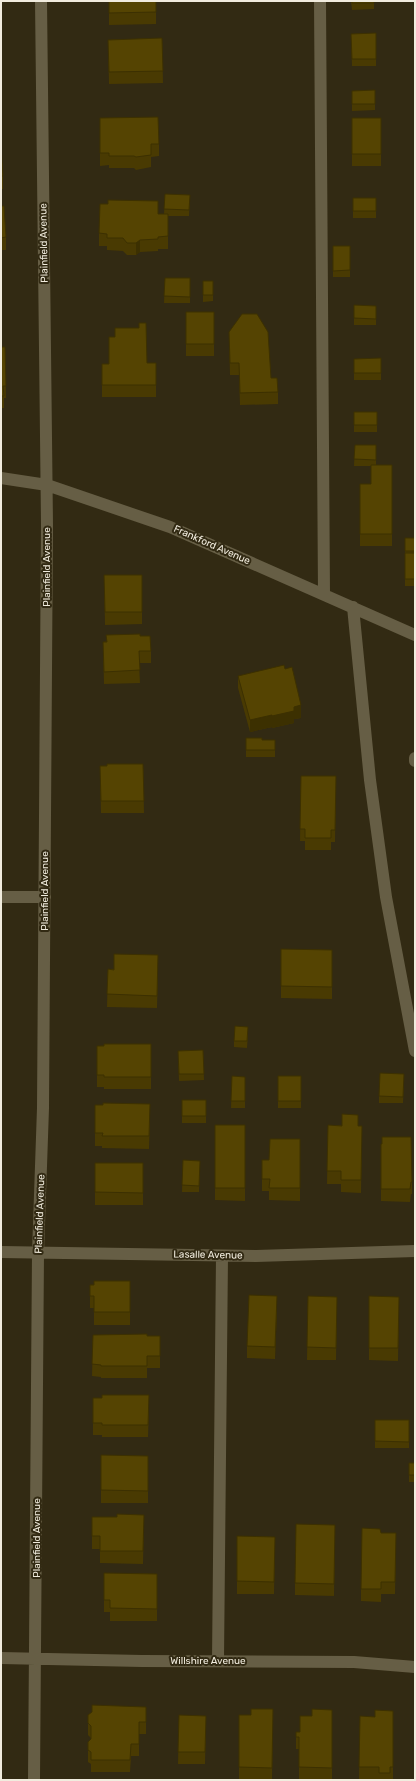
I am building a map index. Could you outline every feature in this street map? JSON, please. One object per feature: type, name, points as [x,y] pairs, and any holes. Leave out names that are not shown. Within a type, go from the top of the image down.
[{"type":"street","name":"Plainfield Avenue","points":[[34,1780],[38,1253],[43,1108],[48,485],[41,1]]},
{"type":"street","points":[[320,1],[324,594]]},
{"type":"street","name":"Frankford Avenue","points":[[1,478],[48,485],[170,527],[415,635]]},
{"type":"street","points":[[353,607],[370,780],[385,889],[415,1051]]},
{"type":"street","points":[[1,897],[45,897]]},
{"type":"street","name":"Lasalle Avenue","points":[[1,1252],[222,1256],[415,1251]]},
{"type":"street","points":[[218,1660],[222,1256]]},
{"type":"street","name":"Willshire Avenue","points":[[1,1658],[142,1661],[218,1660],[354,1662],[415,1667]]},
{"type":"building","points":[[109,1],[156,1],[156,12],[109,13]]},
{"type":"building","points":[[352,1],[374,1],[374,3],[352,3]]},
{"type":"building","points":[[376,33],[376,59],[352,59],[351,34]]},
{"type":"building","points":[[162,38],[163,71],[109,72],[108,40]]},
{"type":"building","points":[[375,90],[375,104],[352,104],[352,91]]},
{"type":"building","points":[[158,117],[159,144],[151,144],[151,155],[136,157],[109,156],[109,153],[100,153],[100,118]]},
{"type":"building","points":[[352,118],[381,118],[381,154],[352,154]]},
{"type":"building","points":[[1,148],[3,176],[1,176]]},
{"type":"building","points":[[165,194],[190,195],[189,210],[164,209]]},
{"type":"building","points":[[353,198],[376,198],[376,211],[353,211]]},
{"type":"building","points":[[108,200],[158,201],[158,214],[168,214],[168,236],[158,237],[158,239],[140,240],[136,243],[127,243],[123,238],[107,238],[107,234],[99,233],[100,204],[108,204]]},
{"type":"building","points":[[1,206],[4,206],[6,237],[1,238]]},
{"type":"building","points":[[333,246],[350,246],[350,270],[333,271]]},
{"type":"building","points":[[165,278],[190,278],[190,297],[164,296]]},
{"type":"building","points":[[203,281],[213,281],[213,295],[203,295]]},
{"type":"building","points":[[354,305],[376,306],[376,319],[354,318]]},
{"type":"building","points":[[186,312],[214,312],[214,344],[186,344]]},
{"type":"building","points":[[242,314],[257,314],[268,332],[271,378],[277,378],[278,392],[240,393],[239,363],[230,363],[229,332]]},
{"type":"building","points":[[139,323],[146,323],[147,363],[156,363],[156,385],[102,385],[102,364],[109,364],[109,337],[115,337],[115,328],[139,328]]},
{"type":"building","points":[[1,347],[5,347],[6,386],[3,386],[4,396],[1,396]]},
{"type":"building","points":[[381,358],[381,373],[354,373],[354,359]]},
{"type":"building","points":[[354,412],[377,412],[377,425],[354,425]]},
{"type":"building","points":[[355,445],[376,445],[376,460],[354,459]]},
{"type":"building","points":[[371,465],[392,465],[392,534],[360,534],[360,484],[371,484]]},
{"type":"building","points":[[405,538],[415,538],[415,551],[405,551]]},
{"type":"building","points":[[405,553],[415,553],[415,579],[405,579]]},
{"type":"building","points":[[104,575],[142,575],[142,612],[105,612]]},
{"type":"building","points":[[140,634],[140,636],[150,636],[151,651],[139,651],[140,670],[104,672],[103,642],[107,642],[106,635]]},
{"type":"building","points":[[284,665],[285,669],[292,667],[301,705],[294,707],[294,711],[250,720],[238,676]]},
{"type":"building","points":[[246,738],[275,740],[275,750],[246,750]]},
{"type":"building","points":[[107,764],[143,764],[144,801],[101,801],[100,766],[107,766]]},
{"type":"building","points":[[301,776],[336,776],[335,830],[331,830],[331,838],[305,838],[305,829],[300,829]]},
{"type":"building","points":[[281,949],[332,950],[332,987],[281,986]]},
{"type":"building","points":[[114,954],[158,955],[157,996],[107,994],[108,969],[114,970]]},
{"type":"building","points":[[235,1026],[248,1027],[247,1041],[234,1041]]},
{"type":"building","points":[[104,1044],[151,1044],[151,1077],[104,1077],[104,1075],[97,1075],[97,1046],[104,1046]]},
{"type":"building","points":[[203,1050],[204,1074],[179,1074],[178,1051]]},
{"type":"building","points":[[380,1073],[404,1074],[403,1097],[379,1096]]},
{"type":"building","points":[[232,1076],[245,1077],[245,1101],[231,1101]]},
{"type":"building","points":[[278,1076],[301,1076],[301,1101],[278,1101]]},
{"type":"building","points":[[182,1100],[206,1100],[206,1116],[182,1116]]},
{"type":"building","points":[[103,1103],[150,1104],[149,1136],[102,1136],[103,1133],[95,1133],[95,1105],[103,1105]]},
{"type":"building","points":[[342,1114],[358,1115],[358,1126],[362,1126],[361,1180],[341,1180],[341,1171],[327,1171],[328,1125],[342,1126]]},
{"type":"building","points":[[215,1125],[245,1125],[245,1188],[215,1188]]},
{"type":"building","points":[[382,1137],[411,1137],[412,1182],[410,1189],[381,1189]]},
{"type":"building","points":[[270,1139],[300,1139],[300,1188],[269,1188],[270,1179],[262,1179],[262,1160],[269,1160]]},
{"type":"building","points":[[183,1160],[200,1161],[199,1186],[182,1185]]},
{"type":"building","points":[[95,1163],[143,1163],[143,1193],[95,1192]]},
{"type":"building","points":[[94,1281],[130,1281],[130,1312],[94,1312],[94,1296],[90,1296],[90,1285],[94,1285]]},
{"type":"building","points":[[249,1295],[277,1296],[275,1347],[247,1346]]},
{"type":"building","points":[[308,1296],[337,1297],[336,1348],[307,1347]]},
{"type":"building","points":[[369,1296],[399,1297],[398,1348],[369,1348]]},
{"type":"building","points":[[147,1334],[147,1336],[160,1336],[160,1356],[147,1356],[147,1366],[101,1366],[92,1364],[93,1335]]},
{"type":"building","points":[[102,1395],[149,1395],[148,1425],[102,1425],[102,1423],[93,1423],[93,1398],[102,1398]]},
{"type":"building","points":[[375,1420],[409,1420],[409,1442],[375,1441]]},
{"type":"building","points":[[101,1455],[148,1456],[148,1491],[101,1490]]},
{"type":"building","points":[[409,1463],[415,1463],[415,1475],[409,1475]]},
{"type":"building","points":[[117,1514],[144,1515],[143,1551],[100,1551],[100,1536],[92,1536],[92,1517],[117,1517]]},
{"type":"building","points":[[296,1524],[335,1525],[334,1584],[295,1583]]},
{"type":"building","points":[[362,1528],[380,1529],[381,1533],[396,1533],[395,1582],[381,1582],[381,1589],[361,1589]]},
{"type":"building","points":[[237,1536],[275,1537],[274,1582],[237,1581]]},
{"type":"building","points":[[104,1573],[157,1574],[157,1609],[110,1608],[110,1600],[104,1600]]},
{"type":"building","points":[[92,1705],[146,1707],[146,1722],[139,1722],[139,1744],[131,1744],[130,1760],[91,1760],[91,1752],[88,1750],[88,1742],[91,1739],[91,1726],[88,1723],[88,1715],[92,1712]]},
{"type":"building","points":[[251,1709],[273,1709],[272,1768],[239,1767],[239,1715],[251,1715]]},
{"type":"building","points":[[312,1709],[332,1710],[332,1768],[299,1767],[299,1737],[296,1737],[296,1732],[300,1732],[300,1716],[312,1716]]},
{"type":"building","points":[[375,1710],[393,1711],[393,1767],[390,1767],[390,1773],[379,1773],[379,1767],[359,1767],[360,1716],[375,1717]]},
{"type":"building","points":[[179,1715],[206,1716],[205,1752],[178,1752]]}]
